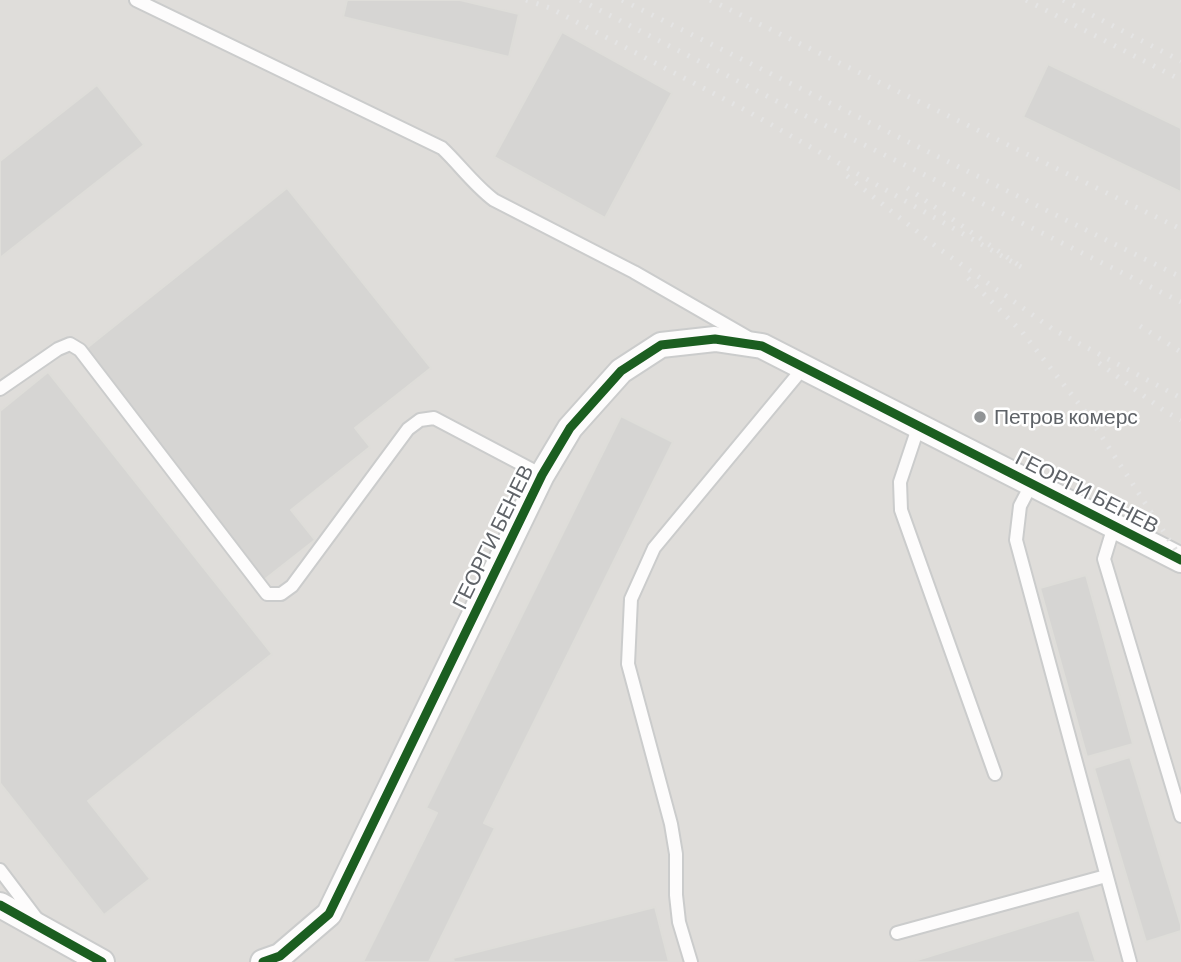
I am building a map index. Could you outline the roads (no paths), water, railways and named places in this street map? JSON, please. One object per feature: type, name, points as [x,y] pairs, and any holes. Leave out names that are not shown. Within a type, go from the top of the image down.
[{"type":"street","name":"ГЕОРГИ БЕНЕВ","points":[[263,962],[279,956],[329,914],[542,475],[570,428],[621,371],[661,345],[715,339],[762,346],[1181,560]]},
{"type":"street","points":[[0,905],[102,962]]},
{"type":"lane","points":[[136,0],[442,148],[478,187],[494,200],[634,272],[762,346]]},
{"type":"lane","points":[[0,389],[58,349],[70,344],[80,350],[267,594],[281,594],[292,586],[408,429],[419,420],[434,418],[542,475]]},
{"type":"lane","points":[[691,962],[679,922],[676,854],[671,824],[628,664],[631,599],[654,548],[804,367]]},
{"type":"lane","points":[[919,425],[900,482],[901,510],[995,774]]},
{"type":"lane","points":[[1032,483],[1020,506],[1016,540],[1130,962]]},
{"type":"lane","points":[[1114,526],[1104,559],[1181,816]]},
{"type":"lane","points":[[0,870],[45,930]]},
{"type":"lane","points":[[897,933],[1107,876]]},
{"type":"railway","points":[[526,0],[550,8],[749,112],[1023,268],[903,185]]},
{"type":"railway","points":[[580,0],[796,111],[1181,302]]},
{"type":"railway","points":[[622,0],[1181,277]]},
{"type":"railway","points":[[710,0],[1181,229]]},
{"type":"railway","points":[[1026,0],[1181,80]]},
{"type":"railway","points":[[1063,0],[1181,61]]},
{"type":"railway","points":[[847,176],[938,248],[1054,330],[1181,398]]},
{"type":"railway","points":[[968,278],[1022,332],[1087,414],[1181,558]]},
{"type":"railway","points":[[1140,326],[1181,352]]},
{"type":"railway","points":[[1099,363],[1181,420]]},
{"type":"place","name":"Петров комерс","points":[[980,417]]}]
